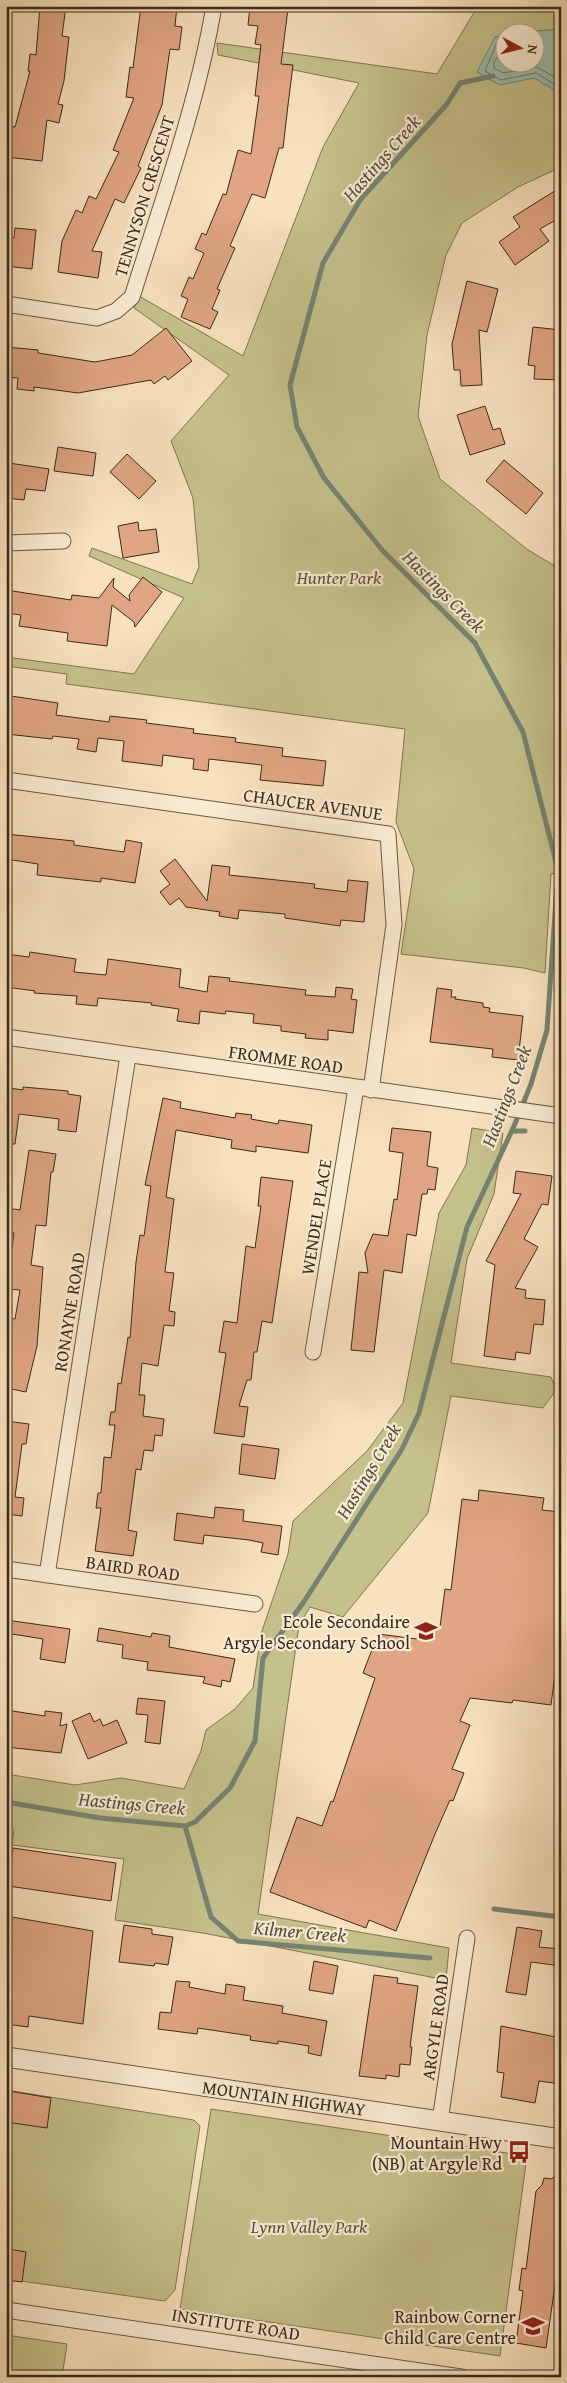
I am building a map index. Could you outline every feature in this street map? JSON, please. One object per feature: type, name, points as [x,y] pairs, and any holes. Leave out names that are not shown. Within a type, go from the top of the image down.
[{"type":"street","name":"TENNYSON CRESCENT","points":[[6,304],[97,318],[116,311],[132,297],[189,117],[207,50],[214,6]]},
{"type":"street","points":[[6,543],[63,541]]},
{"type":"street","name":"CHAUCER AVENUE","points":[[6,780],[388,834],[394,925],[364,1089]]},
{"type":"street","name":"FROMME ROAD","points":[[6,1038],[561,1116]]},
{"type":"street","name":"RONAYNE ROAD","points":[[47,1575],[128,1056]]},
{"type":"street","name":"WENDEL PLACE","points":[[312,1352],[364,1089]]},
{"type":"street","name":"BAIRD ROAD","points":[[6,1569],[255,1604]]},
{"type":"street","name":"ARGYLE ROAD","points":[[440,2121],[467,1938]]},
{"type":"street","name":"MOUNTAIN HIGHWAY","points":[[6,2057],[561,2139]]},
{"type":"street","name":"INSTITUTE ROAD","points":[[6,2310],[460,2377]]},
{"type":"green space","name":"Hunter Park","points":[[478,6],[561,6],[561,167],[518,187],[462,223],[446,255],[427,335],[418,416],[440,479],[528,550],[555,566],[561,566],[561,873],[551,874],[545,973],[524,968],[401,954],[414,869],[396,822],[405,729],[66,684],[67,674],[6,666],[6,657],[134,674],[184,598],[89,556],[92,548],[192,584],[199,567],[193,498],[171,441],[229,375],[134,308],[139,296],[243,356],[323,147],[359,83],[218,55],[217,43],[437,74]]},
{"type":"green space","points":[[472,1128],[503,1133],[494,1194],[467,1259],[451,1363],[551,1377],[556,1390],[543,1408],[451,1396],[428,1513],[343,1617],[310,1607],[299,1625],[258,1914],[449,1948],[446,1980],[203,1933],[115,1920],[124,1859],[12,1845],[14,1829],[6,1828],[6,1774],[75,1785],[121,1778],[184,1789],[201,1751],[206,1730],[235,1709],[253,1688],[261,1634],[288,1554],[293,1521],[367,1451],[403,1403],[439,1213],[466,1165]]},
{"type":"green space","points":[[6,2090],[194,2120],[200,2126],[175,2290],[165,2301],[6,2279]]},
{"type":"green space","name":"Lynn Valley Park","points":[[211,2109],[527,2156],[500,2356],[180,2309]]},
{"type":"green space","points":[[6,2335],[67,2344],[62,2377],[6,2377]]},
{"type":"water","points":[[561,29],[561,94],[534,78],[500,85],[477,72],[494,39],[494,72],[544,72],[544,30]]},
{"type":"building","points":[[40,6],[66,6],[62,36],[69,37],[64,81],[58,104],[63,105],[59,123],[47,120],[42,161],[6,157],[6,126],[15,127],[30,71],[28,71],[30,54],[36,55]]},
{"type":"building","points":[[141,6],[177,6],[175,26],[182,27],[179,50],[170,49],[162,105],[138,166],[141,168],[124,203],[115,199],[92,251],[102,252],[98,278],[58,272],[62,241],[76,210],[82,213],[89,196],[96,199],[119,152],[113,150],[134,98],[126,97],[130,67],[133,68]]},
{"type":"building","points":[[250,6],[288,9],[281,64],[293,65],[283,148],[279,148],[265,198],[252,194],[230,246],[235,248],[217,289],[220,290],[212,309],[218,312],[210,329],[181,317],[188,299],[181,296],[189,277],[193,279],[204,253],[195,249],[202,233],[206,235],[223,194],[226,195],[238,150],[251,154],[259,96],[255,96],[261,45],[255,44],[258,26],[248,25]]},
{"type":"building","points":[[561,187],[561,217],[540,229],[549,241],[515,265],[499,242],[520,227],[513,217]]},
{"type":"building","points":[[15,228],[36,230],[32,269],[6,266],[6,238],[14,238]]},
{"type":"building","points":[[467,281],[498,289],[487,332],[479,330],[482,385],[461,386],[460,370],[454,370],[452,344]]},
{"type":"building","points":[[533,327],[561,330],[561,380],[534,379],[535,366],[528,365]]},
{"type":"building","points":[[166,328],[192,361],[168,380],[165,376],[154,384],[151,380],[78,393],[34,387],[34,391],[17,389],[18,378],[6,377],[6,347],[38,350],[38,353],[95,362],[132,355]]},
{"type":"building","points":[[485,406],[493,430],[500,428],[505,444],[470,455],[457,415]]},
{"type":"building","points":[[58,447],[96,453],[93,476],[54,471]]},
{"type":"building","points":[[127,454],[156,481],[139,499],[110,472]]},
{"type":"building","points":[[504,460],[543,493],[526,514],[486,481]]},
{"type":"building","points":[[9,463],[49,469],[45,491],[26,489],[24,500],[6,498]]},
{"type":"building","points":[[138,522],[139,531],[156,529],[159,552],[123,558],[118,526]]},
{"type":"building","points":[[143,577],[162,592],[135,627],[134,622],[112,605],[107,646],[67,641],[68,633],[19,626],[21,615],[6,613],[6,590],[71,600],[72,595],[99,598],[114,578],[113,587],[130,601],[129,595]]},
{"type":"building","points":[[11,696],[58,703],[56,715],[109,722],[110,716],[147,720],[146,723],[194,729],[193,733],[236,738],[235,742],[283,748],[282,756],[326,761],[323,786],[260,780],[262,765],[209,759],[208,771],[193,769],[194,759],[163,755],[162,766],[122,761],[124,741],[98,738],[96,752],[77,749],[79,739],[53,736],[52,739],[6,734]]},
{"type":"building","points":[[6,834],[74,841],[74,845],[124,852],[126,840],[142,843],[135,883],[101,878],[101,882],[37,875],[38,864],[6,859]]},
{"type":"building","points":[[175,859],[207,901],[212,865],[230,867],[229,875],[315,884],[314,888],[347,892],[348,880],[368,882],[364,922],[341,920],[340,926],[285,918],[285,914],[239,910],[238,919],[219,916],[220,912],[186,907],[179,898],[170,905],[160,892],[170,884],[160,871]]},
{"type":"building","points":[[30,952],[76,959],[74,972],[106,975],[108,959],[181,969],[179,987],[207,992],[209,976],[230,978],[229,981],[306,990],[305,995],[335,997],[336,987],[353,989],[351,999],[357,1000],[353,1033],[328,1030],[328,1040],[305,1038],[306,1034],[281,1031],[281,1026],[253,1023],[254,1014],[226,1011],[225,1014],[200,1011],[199,1024],[177,1021],[179,1009],[151,1005],[152,1003],[98,998],[97,1006],[76,1004],[77,996],[34,993],[35,991],[6,987],[6,954],[29,957]]},
{"type":"building","points":[[437,988],[452,990],[451,997],[456,997],[455,999],[483,1003],[483,1007],[490,1008],[489,1012],[523,1016],[518,1060],[492,1057],[493,1049],[430,1042]]},
{"type":"building","points":[[23,1087],[68,1091],[68,1094],[81,1096],[76,1132],[58,1130],[59,1119],[19,1114],[15,1144],[6,1144],[9,1088],[23,1090]]},
{"type":"building","points":[[163,1098],[181,1102],[180,1108],[235,1118],[236,1113],[252,1115],[251,1119],[278,1124],[279,1120],[312,1125],[308,1153],[256,1146],[256,1152],[231,1148],[232,1140],[176,1130],[166,1197],[174,1199],[165,1272],[174,1273],[169,1311],[175,1312],[174,1326],[164,1325],[158,1366],[142,1363],[139,1395],[145,1395],[143,1416],[164,1419],[162,1436],[155,1435],[153,1451],[144,1450],[141,1470],[136,1469],[128,1530],[137,1532],[133,1556],[95,1551],[101,1508],[96,1508],[98,1493],[101,1493],[104,1457],[111,1458],[115,1425],[109,1425],[111,1412],[115,1412],[118,1383],[121,1384],[128,1337],[130,1338],[136,1262],[140,1235],[144,1236],[151,1186],[145,1185]]},
{"type":"building","points":[[392,1128],[431,1132],[427,1166],[438,1168],[435,1190],[428,1189],[427,1194],[422,1194],[416,1236],[407,1234],[402,1273],[384,1270],[374,1352],[351,1350],[359,1272],[368,1273],[365,1253],[373,1234],[388,1236],[394,1199],[397,1200],[403,1153],[389,1151]]},
{"type":"building","points":[[29,1150],[56,1154],[53,1172],[51,1172],[46,1226],[36,1225],[31,1265],[43,1267],[37,1346],[26,1392],[6,1388],[6,1318],[15,1319],[20,1290],[6,1289],[6,1263],[10,1263],[14,1233],[6,1232],[6,1216],[7,1208],[20,1210]]},
{"type":"building","points":[[516,1171],[552,1176],[548,1205],[542,1204],[524,1239],[538,1247],[515,1288],[526,1290],[525,1298],[545,1300],[543,1325],[534,1324],[530,1354],[516,1352],[515,1360],[484,1356],[495,1265],[486,1261],[521,1194],[513,1193]]},
{"type":"building","points":[[261,1177],[293,1181],[272,1323],[262,1321],[257,1352],[254,1352],[251,1380],[247,1380],[239,1406],[248,1407],[244,1437],[214,1433],[226,1353],[219,1352],[224,1321],[237,1323],[246,1246],[255,1248],[261,1206],[258,1206]]},
{"type":"building","points":[[6,1421],[29,1424],[26,1444],[22,1444],[15,1497],[24,1498],[22,1516],[6,1514]]},
{"type":"building","points":[[242,1444],[279,1449],[275,1479],[239,1474]]},
{"type":"building","points":[[479,1490],[544,1498],[542,1510],[561,1512],[561,1682],[554,1682],[551,1705],[513,1700],[512,1703],[470,1698],[460,1721],[470,1725],[452,1769],[464,1773],[453,1801],[450,1800],[435,1834],[396,1931],[369,1920],[366,1928],[270,1892],[297,1817],[322,1826],[331,1801],[333,1802],[375,1678],[363,1673],[378,1634],[425,1640],[427,1625],[440,1627],[445,1589],[451,1590],[462,1499],[478,1501]]},
{"type":"building","points":[[215,1507],[244,1510],[243,1521],[282,1526],[278,1555],[261,1552],[263,1543],[249,1540],[204,1535],[203,1544],[174,1540],[177,1513],[214,1518]]},
{"type":"building","points":[[6,1620],[70,1629],[65,1663],[40,1659],[43,1639],[6,1633]]},
{"type":"building","points":[[99,1628],[151,1637],[152,1633],[170,1636],[169,1647],[235,1659],[230,1682],[222,1680],[221,1687],[203,1683],[205,1677],[147,1670],[148,1662],[122,1658],[123,1645],[97,1641]]},
{"type":"building","points":[[138,1698],[165,1701],[160,1744],[145,1742],[148,1715],[136,1714]]},
{"type":"building","points":[[6,1710],[45,1716],[45,1711],[62,1713],[60,1726],[67,1724],[61,1753],[6,1747]]},
{"type":"building","points":[[90,1713],[94,1722],[100,1719],[103,1726],[117,1720],[127,1743],[88,1759],[72,1721]]},
{"type":"building","points":[[13,1848],[116,1863],[111,1901],[8,1886]]},
{"type":"building","points":[[6,1916],[93,1931],[83,2024],[29,2016],[28,2027],[6,2024]]},
{"type":"building","points":[[124,1925],[152,1929],[152,1934],[173,1937],[168,1965],[155,1963],[154,1966],[119,1962]]},
{"type":"building","points":[[517,1927],[542,1931],[539,1947],[561,1949],[561,1966],[531,1962],[526,1995],[506,1992]]},
{"type":"building","points":[[314,1961],[338,1966],[333,1994],[309,1990]]},
{"type":"building","points":[[374,1975],[398,1978],[397,1983],[418,1986],[410,2047],[412,2047],[410,2065],[400,2064],[399,2077],[386,2075],[386,2079],[359,2076]]},
{"type":"building","points":[[176,1981],[190,1982],[189,1987],[225,1994],[226,1984],[245,1987],[243,2000],[283,2006],[282,2013],[327,2021],[321,2056],[308,2053],[309,2046],[278,2041],[278,2044],[250,2040],[251,2036],[198,2028],[197,2034],[158,2029],[160,2012],[171,2013]]},
{"type":"building","points":[[501,2026],[561,2038],[561,2084],[539,2081],[535,2103],[501,2097],[504,2073],[497,2072]]},
{"type":"building","points":[[9,2091],[51,2098],[47,2128],[6,2122]]},
{"type":"building","points":[[561,2173],[561,2243],[546,2348],[516,2343],[523,2291],[519,2290],[522,2268],[526,2269],[536,2191],[542,2185],[544,2178],[551,2179]]},
{"type":"building","points":[[8,2249],[26,2252],[22,2282],[6,2280]]},
{"type":"waterway","name":"Hastings Creek","points":[[6,1802],[100,1818],[185,1826],[195,1822],[230,1788],[255,1741],[263,1658],[303,1603],[402,1449],[419,1413],[467,1227],[514,1126],[531,1084],[547,1030],[558,870],[523,732],[475,643],[383,551],[324,478],[297,427],[290,385],[323,263],[360,200],[447,104],[460,83],[493,76]]},
{"type":"waterway","points":[[512,1131],[525,1131]]},
{"type":"waterway","name":"Kilmer Creek","points":[[185,1826],[211,1917],[238,1941],[430,1958]]},
{"type":"waterway","name":"Kilmer Creek","points":[[494,1909],[561,1917]]},
{"type":"place","name":"Ecole Secondaire Argyle Secondary School","points":[[426,1631]]},
{"type":"place","name":"Mountain Hwy (NB) at Argyle Rd","points":[[519,2152]]},
{"type":"place","name":"Rainbow Corner Child Care Centre","points":[[533,2326]]}]
